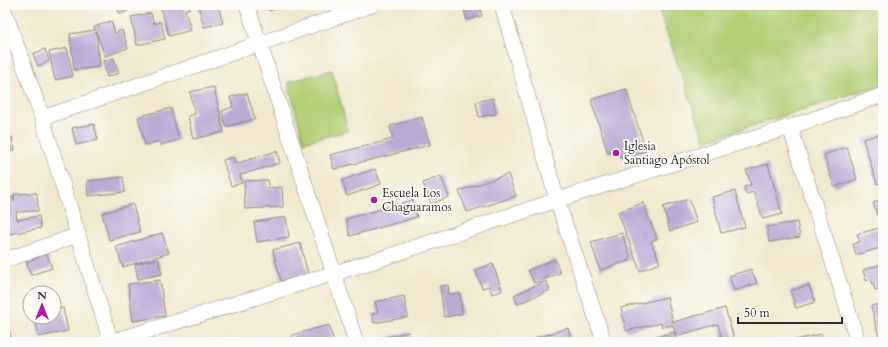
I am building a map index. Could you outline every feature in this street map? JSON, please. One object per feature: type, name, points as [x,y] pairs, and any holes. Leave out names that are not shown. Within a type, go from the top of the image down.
[{"type":"street","points":[[246,5],[356,342]]},
{"type":"street","points":[[42,118],[372,5]]},
{"type":"street","points":[[502,5],[557,200],[604,342]]},
{"type":"street","points":[[5,13],[8,31],[42,118],[111,342],[334,273],[557,200],[790,127],[883,95]]},
{"type":"street","points":[[790,127],[858,342]]},
{"type":"street","points":[[5,260],[78,235]]},
{"type":"green space","points":[[657,5],[883,5],[883,84],[705,141]]},
{"type":"green space","points":[[332,70],[348,131],[304,142],[288,82]]},
{"type":"building","points":[[116,5],[127,5],[129,10],[120,14]]},
{"type":"building","points":[[160,5],[189,5],[190,8],[185,10],[191,30],[169,36]]},
{"type":"building","points":[[198,5],[218,5],[223,23],[204,27]]},
{"type":"building","points":[[267,5],[286,5],[269,11]]},
{"type":"building","points":[[479,5],[482,16],[467,20],[463,6]]},
{"type":"building","points":[[151,13],[154,24],[161,22],[165,39],[137,45],[131,17]]},
{"type":"building","points":[[111,21],[115,33],[122,30],[128,48],[105,56],[96,32],[100,67],[74,70],[70,34],[95,30],[94,27]]},
{"type":"building","points":[[67,48],[73,76],[55,80],[49,52]]},
{"type":"building","points":[[45,49],[49,61],[38,66],[33,54]]},
{"type":"building","points":[[114,58],[119,73],[107,77],[103,61]]},
{"type":"building","points":[[214,87],[224,132],[193,139],[188,116],[195,114],[190,92]]},
{"type":"building","points":[[626,89],[646,151],[621,158],[618,150],[608,153],[591,100]]},
{"type":"building","points":[[247,93],[255,119],[226,127],[222,111],[233,107],[230,97]]},
{"type":"building","points":[[493,98],[496,114],[479,117],[476,102]]},
{"type":"building","points":[[171,108],[179,140],[160,145],[160,141],[145,145],[138,117]]},
{"type":"building","points":[[422,117],[430,145],[334,169],[330,155],[393,139],[390,126]]},
{"type":"building","points":[[94,124],[98,140],[76,145],[72,128]]},
{"type":"building","points":[[883,133],[883,182],[877,184],[863,139]]},
{"type":"building","points":[[12,137],[15,150],[7,152],[8,158],[5,159],[5,139]]},
{"type":"building","points":[[847,147],[857,179],[834,187],[824,155]]},
{"type":"building","points":[[277,151],[280,163],[240,175],[242,183],[231,186],[223,160],[233,157],[235,164]]},
{"type":"building","points":[[768,164],[782,214],[763,219],[754,192],[746,194],[744,187],[751,185],[746,170]]},
{"type":"building","points":[[375,169],[381,184],[347,196],[342,180]]},
{"type":"building","points":[[508,174],[516,196],[467,212],[459,191]]},
{"type":"building","points":[[441,176],[449,197],[431,204],[423,183]]},
{"type":"building","points":[[123,177],[125,192],[88,196],[87,181]]},
{"type":"building","points":[[268,180],[268,188],[282,187],[283,207],[245,209],[244,181]]},
{"type":"building","points":[[735,191],[745,227],[721,233],[712,197]]},
{"type":"building","points":[[37,193],[38,211],[16,212],[17,220],[39,216],[41,228],[9,234],[5,219],[5,199],[13,197],[14,202],[14,194]]},
{"type":"building","points":[[689,199],[697,222],[670,231],[663,207]]},
{"type":"building","points":[[883,199],[883,213],[877,215],[873,203]]},
{"type":"building","points":[[413,200],[417,217],[350,236],[346,219]]},
{"type":"building","points":[[643,203],[657,239],[651,241],[660,263],[640,271],[618,212]]},
{"type":"building","points":[[133,204],[140,232],[109,240],[102,213]]},
{"type":"building","points":[[286,217],[289,237],[257,242],[254,222]]},
{"type":"building","points":[[797,222],[800,237],[769,242],[767,227]]},
{"type":"building","points":[[883,227],[883,247],[856,255],[853,244],[860,242],[857,234]]},
{"type":"building","points":[[162,233],[169,253],[123,267],[116,247]]},
{"type":"building","points":[[622,233],[631,260],[600,270],[591,242]]},
{"type":"building","points":[[300,243],[308,274],[281,281],[273,250]]},
{"type":"building","points":[[47,254],[52,268],[31,275],[26,262]]},
{"type":"building","points":[[158,259],[162,274],[138,279],[135,264]]},
{"type":"building","points":[[555,259],[560,273],[534,283],[528,270]]},
{"type":"building","points":[[493,264],[502,291],[492,294],[489,286],[482,288],[475,270]]},
{"type":"building","points":[[883,264],[883,288],[875,290],[871,279],[866,281],[863,270]]},
{"type":"building","points":[[751,269],[757,283],[734,291],[729,276]]},
{"type":"building","points":[[160,280],[165,316],[133,321],[128,284]]},
{"type":"building","points":[[546,281],[550,290],[517,304],[514,295]]},
{"type":"building","points":[[448,285],[449,294],[460,293],[462,314],[444,317],[440,286]]},
{"type":"building","points":[[809,285],[815,302],[796,308],[790,291]]},
{"type":"building","points":[[404,296],[408,317],[374,323],[372,314],[378,313],[375,302]]},
{"type":"building","points":[[667,297],[673,322],[725,308],[735,342],[723,342],[718,324],[676,336],[673,325],[662,327],[661,323],[626,331],[621,308]]},
{"type":"building","points":[[883,303],[883,340],[880,341],[871,306]]},
{"type":"building","points":[[62,308],[68,331],[39,337],[37,325],[62,325]]},
{"type":"building","points":[[329,325],[334,342],[294,342],[292,335]]},
{"type":"building","points":[[568,328],[572,342],[537,342],[536,338]]},
{"type":"building","points":[[9,330],[12,342],[5,342],[5,331]]},
{"type":"building","points":[[409,332],[412,342],[386,342],[385,337]]},
{"type":"building","points":[[674,332],[677,342],[638,342]]},
{"type":"building","points":[[822,334],[824,342],[791,342],[791,341]]},
{"type":"place","name":"Iglesia Santiago Apóstol","points":[[616,153]]},
{"type":"place","name":"Escuela Los Chaguaramos","points":[[374,200]]}]
